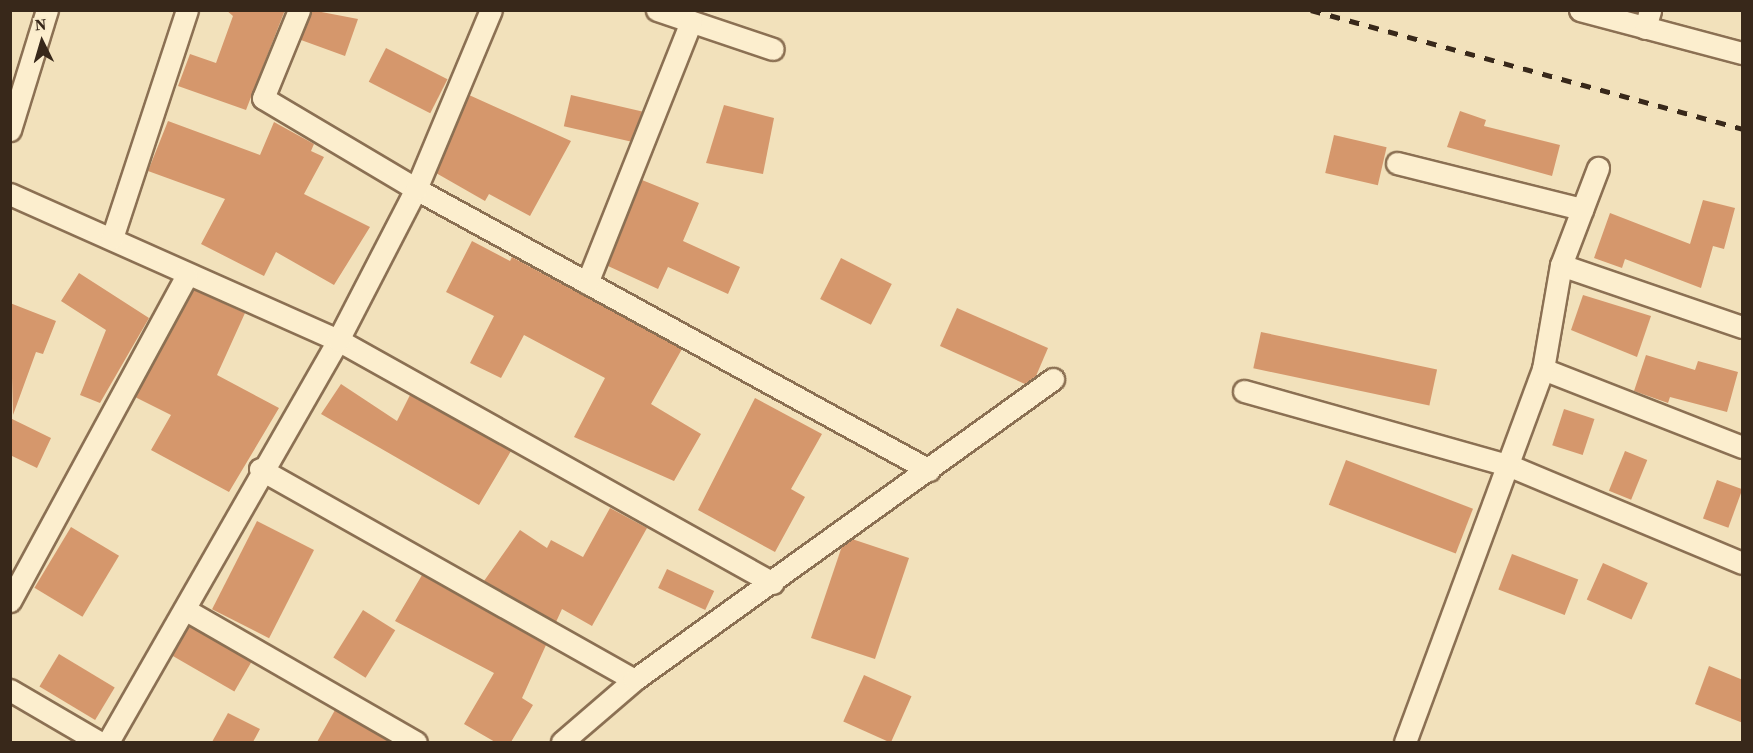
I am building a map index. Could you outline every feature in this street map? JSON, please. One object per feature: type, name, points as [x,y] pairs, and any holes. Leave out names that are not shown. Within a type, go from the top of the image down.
[{"type":"street","points":[[10,130],[47,10]]},
{"type":"street","points":[[112,238],[187,10]]},
{"type":"street","points":[[299,10],[263,98],[416,189],[929,470]]},
{"type":"street","points":[[108,742],[186,610],[260,469],[338,340],[416,189],[491,10]]},
{"type":"street","points":[[657,10],[773,49]]},
{"type":"street","points":[[1580,10],[1648,19],[1743,53]]},
{"type":"street","points":[[587,283],[691,22]]},
{"type":"street","points":[[1397,163],[1582,209]]},
{"type":"street","points":[[1405,742],[1543,369],[1561,265],[1598,168]]},
{"type":"street","points":[[10,194],[112,238],[186,277],[338,340],[773,583]]},
{"type":"street","points":[[1561,265],[1743,327]]},
{"type":"street","points":[[10,601],[186,277]]},
{"type":"street","points":[[1543,369],[1743,447]]},
{"type":"street","points":[[562,742],[634,680],[773,583],[1053,379]]},
{"type":"street","points":[[1244,391],[1508,465],[1743,563]]},
{"type":"street","points":[[260,469],[634,680]]},
{"type":"street","points":[[186,610],[416,742]]},
{"type":"street","points":[[10,690],[99,742]]},
{"type":"building","points":[[226,10],[285,10],[246,110],[178,86],[190,54],[216,63],[233,16]]},
{"type":"building","points":[[311,10],[358,19],[345,56],[301,40]]},
{"type":"building","points":[[386,48],[447,79],[430,113],[369,82]]},
{"type":"building","points":[[469,95],[571,141],[530,216],[489,194],[485,201],[436,173]]},
{"type":"building","points":[[571,95],[642,111],[635,143],[564,126]]},
{"type":"building","points":[[724,105],[774,118],[763,174],[706,163]]},
{"type":"building","points":[[1460,111],[1486,120],[1484,126],[1560,145],[1552,176],[1447,147]]},
{"type":"building","points":[[168,121],[260,155],[274,122],[314,144],[311,151],[324,157],[304,194],[370,227],[334,285],[276,252],[264,276],[201,244],[225,199],[148,171]]},
{"type":"building","points":[[1334,135],[1387,147],[1378,185],[1325,173]]},
{"type":"building","points":[[642,180],[699,203],[683,241],[740,267],[728,294],[668,267],[658,289],[608,266]]},
{"type":"building","points":[[1703,200],[1735,208],[1724,249],[1713,246],[1701,288],[1625,259],[1622,268],[1594,258],[1610,213],[1690,244]]},
{"type":"building","points":[[472,241],[510,261],[512,257],[682,349],[651,404],[701,434],[674,481],[574,437],[605,378],[524,335],[501,378],[470,363],[494,316],[446,292]]},
{"type":"building","points":[[841,258],[892,284],[871,325],[820,299]]},
{"type":"building","points":[[79,273],[149,318],[100,403],[80,395],[106,330],[61,301]]},
{"type":"building","points":[[194,290],[245,313],[217,375],[279,408],[229,492],[151,450],[171,415],[135,397]]},
{"type":"building","points":[[1583,295],[1651,316],[1637,357],[1571,330]]},
{"type":"building","points":[[10,303],[56,321],[43,354],[36,352],[13,415]]},
{"type":"building","points":[[957,308],[1048,348],[1036,376],[1025,384],[940,346]]},
{"type":"building","points":[[1261,332],[1437,369],[1429,406],[1253,368]]},
{"type":"building","points":[[1646,355],[1695,370],[1698,361],[1738,372],[1727,412],[1670,397],[1668,403],[1634,391]]},
{"type":"building","points":[[341,384],[397,421],[410,395],[511,451],[479,505],[321,414]]},
{"type":"building","points":[[755,398],[822,434],[791,489],[805,497],[775,552],[698,510]]},
{"type":"building","points":[[1564,409],[1594,419],[1583,455],[1552,445]]},
{"type":"building","points":[[10,418],[51,438],[37,468],[10,455]]},
{"type":"building","points":[[1625,451],[1647,460],[1631,500],[1609,491]]},
{"type":"building","points":[[1346,460],[1473,509],[1456,554],[1329,505]]},
{"type":"building","points":[[1717,480],[1742,489],[1728,528],[1703,519]]},
{"type":"building","points":[[610,508],[647,528],[592,626],[562,609],[556,622],[484,581],[520,530],[547,548],[551,540],[583,557]]},
{"type":"building","points":[[257,521],[314,550],[269,638],[212,609]]},
{"type":"building","points":[[71,527],[119,556],[82,617],[34,588]]},
{"type":"building","points":[[852,539],[909,558],[875,659],[811,638],[842,546]]},
{"type":"building","points":[[1512,554],[1578,579],[1565,615],[1498,589]]},
{"type":"building","points":[[1603,563],[1648,583],[1631,619],[1587,600]]},
{"type":"building","points":[[667,569],[714,591],[705,610],[658,588]]},
{"type":"building","points":[[422,575],[546,645],[522,698],[533,705],[511,742],[495,742],[464,724],[494,673],[395,621]]},
{"type":"building","points":[[363,610],[395,630],[366,678],[333,657]]},
{"type":"building","points":[[189,626],[251,662],[234,691],[172,655]]},
{"type":"building","points":[[59,654],[115,687],[95,720],[39,687]]},
{"type":"building","points":[[1709,666],[1743,680],[1743,723],[1695,704]]},
{"type":"building","points":[[864,675],[912,696],[891,742],[843,722]]},
{"type":"building","points":[[335,710],[391,742],[317,742]]},
{"type":"building","points":[[228,713],[260,729],[253,742],[212,742]]},
{"type":"railway","points":[[1311,10],[1742,129]]}]
